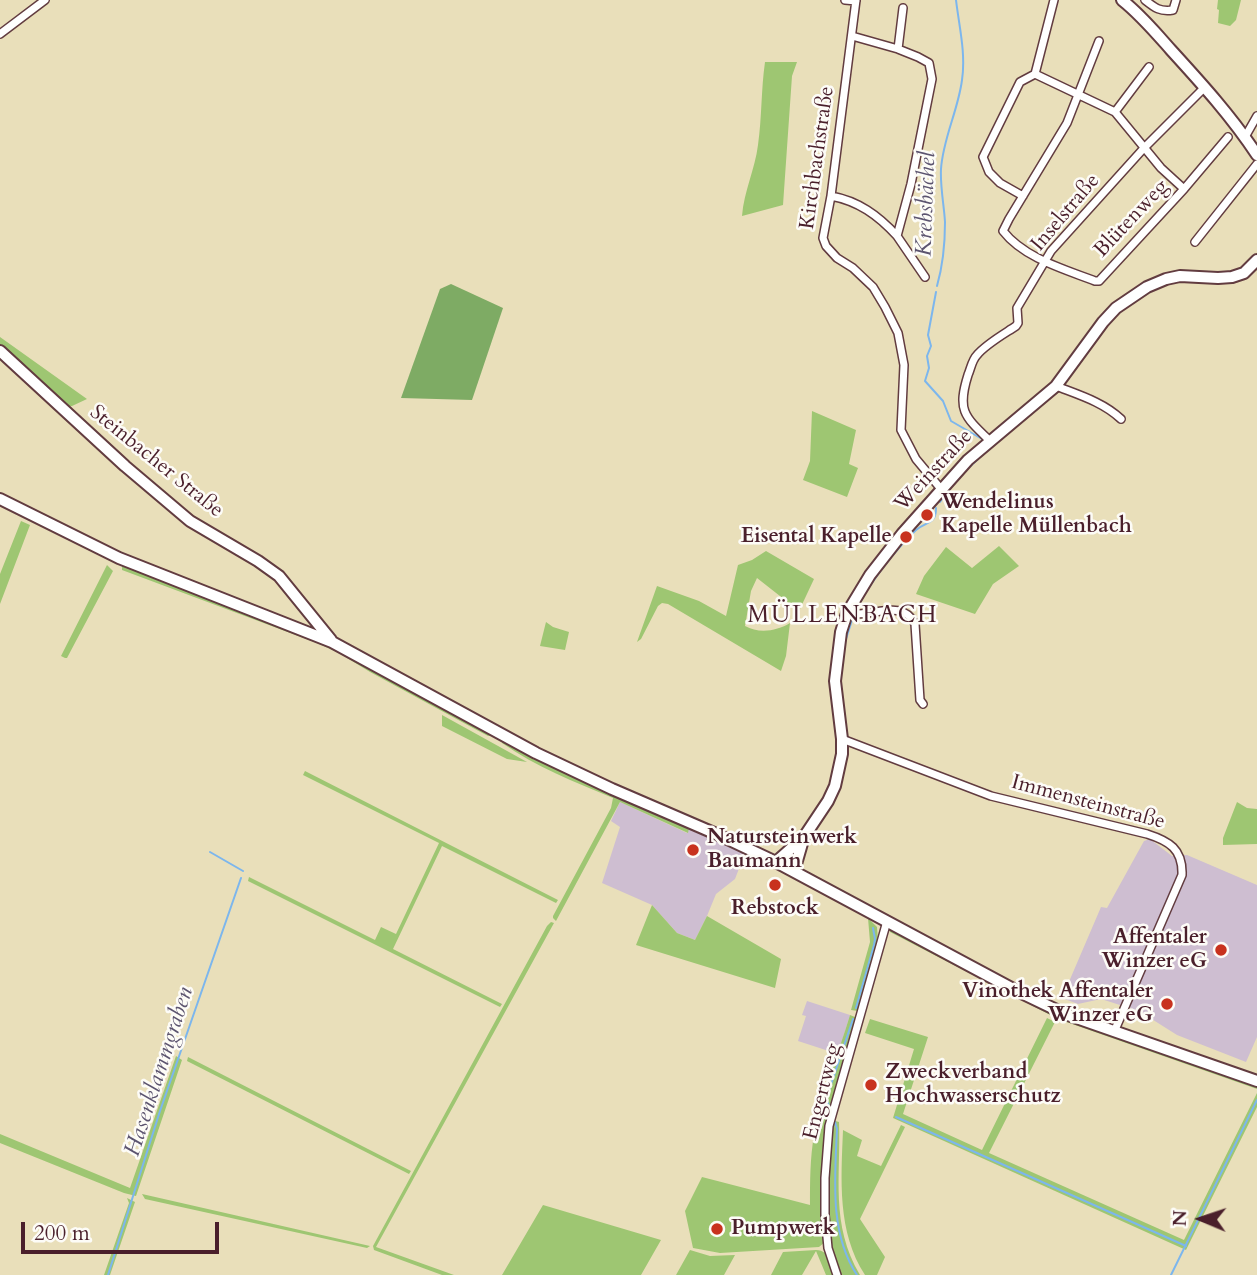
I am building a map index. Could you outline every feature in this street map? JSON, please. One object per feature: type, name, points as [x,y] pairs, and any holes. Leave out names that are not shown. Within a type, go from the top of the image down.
[{"type":"main road","points":[[1122,0],[1205,87],[1257,155]]},
{"type":"main road","name":"Weinstraße","points":[[793,871],[804,838],[828,802],[835,786],[842,754],[835,681],[838,646],[841,632],[877,565],[941,489],[989,440],[1056,386],[1102,322],[1116,308],[1132,296],[1166,279],[1180,276],[1231,277],[1244,273],[1257,260]]},
{"type":"main road","name":"Steinbacher Straße","points":[[0,351],[190,521],[279,576],[332,642]]},
{"type":"main road","points":[[0,499],[119,558],[332,642],[582,776],[776,862],[1065,1014],[1257,1081]]},
{"type":"main road","points":[[293,595],[300,617],[299,628]]},
{"type":"main road","name":"Weinstraße","points":[[776,862],[804,838]]},
{"type":"street","points":[[0,34],[46,0]]},
{"type":"street","points":[[845,0],[856,0]]},
{"type":"street","name":"Kirchbachstraße","points":[[856,0],[824,238],[826,246],[837,258],[853,268],[873,287],[898,332],[904,365],[901,430],[916,459],[941,489]]},
{"type":"street","points":[[1023,196],[1000,183],[989,172],[983,157],[1020,82],[1035,74],[1055,0]]},
{"type":"street","points":[[1145,0],[1157,10],[1165,12],[1173,10],[1175,0]]},
{"type":"street","points":[[898,50],[903,8]]},
{"type":"street","points":[[852,36],[918,57],[929,64],[932,79],[911,184],[897,236]]},
{"type":"street","points":[[1046,261],[1011,241],[1003,231],[1067,124],[1099,41]]},
{"type":"street","points":[[1115,112],[1149,66]]},
{"type":"street","points":[[1035,74],[1115,112],[1161,168],[1184,188]]},
{"type":"street","name":"Inselstraße","points":[[989,440],[970,421],[962,399],[973,360],[1016,326],[1017,308],[1051,251],[1144,148],[1205,87]]},
{"type":"street","points":[[1245,137],[1257,117]]},
{"type":"street","name":"Blütenweg","points":[[1046,261],[1099,281],[1228,137]]},
{"type":"street","points":[[1195,242],[1257,164]]},
{"type":"street","points":[[831,196],[867,209],[882,220],[897,236],[925,276]]},
{"type":"street","points":[[1056,386],[1096,401],[1121,419]]},
{"type":"street","points":[[852,614],[897,610],[911,616],[915,624],[920,700],[923,704]]},
{"type":"street","name":"Immensteinstraße","points":[[842,739],[992,796],[1147,834],[1171,844],[1177,852],[1182,875],[1114,1032]]},
{"type":"street","name":"Engertweg","points":[[837,1275],[828,1248],[825,1216],[829,1126],[887,921]]},
{"type":"shaded area","points":[[620,802],[687,833],[689,828],[745,853],[735,879],[716,894],[695,940],[677,933],[652,905],[602,883],[620,827],[611,821]]},
{"type":"shaded area","points":[[1150,839],[1172,856],[1187,855],[1257,885],[1257,1037],[1246,1062],[1177,1035],[1139,1011],[1101,999],[1078,1004],[1062,998],[1101,907],[1107,908],[1144,841]]},
{"type":"shaded area","points":[[807,1001],[850,1015],[838,1054],[798,1041],[806,1016],[802,1015]]},
{"type":"green space","points":[[1218,0],[1241,0],[1236,20],[1230,26],[1218,23]]},
{"type":"green space","points":[[765,62],[797,62],[792,76],[783,205],[742,216],[758,145]]},
{"type":"green space","points":[[451,284],[503,308],[472,400],[401,398],[440,289]]},
{"type":"green space","points":[[0,337],[87,399],[64,407],[0,347]]},
{"type":"green space","points":[[812,411],[856,430],[849,464],[858,468],[847,497],[803,480],[810,461]]},
{"type":"green space","points":[[21,521],[30,525],[0,604],[0,574]]},
{"type":"green space","points":[[999,546],[1019,566],[993,584],[975,614],[916,594],[924,576],[946,547],[972,568]]},
{"type":"green space","points":[[766,551],[814,579],[799,611],[757,578],[751,591],[745,626],[768,631],[790,623],[786,656],[781,671],[668,604],[662,603],[658,606],[637,642],[657,586],[699,601],[726,616],[738,565]]},
{"type":"green space","points":[[107,565],[113,571],[65,658],[61,656]]},
{"type":"green space","points":[[122,566],[323,642],[491,732],[491,735],[473,728],[339,653],[122,570]]},
{"type":"green space","points":[[546,622],[569,632],[565,650],[540,646]]},
{"type":"green space","points":[[442,715],[527,762],[507,759],[442,726]]},
{"type":"green space","points":[[503,741],[689,828],[688,833],[620,802],[556,921],[553,916],[611,808],[613,798],[542,767],[515,752],[502,743]]},
{"type":"green space","points":[[305,771],[558,900],[556,903],[442,846],[393,949],[502,1004],[500,1007],[248,881],[249,877],[375,940],[381,927],[396,934],[439,843],[303,775]]},
{"type":"green space","points":[[1237,802],[1247,808],[1257,809],[1257,844],[1223,845],[1223,838]]},
{"type":"green space","points":[[652,905],[677,933],[695,940],[707,916],[781,959],[775,988],[636,945]]},
{"type":"green space","points":[[868,918],[877,927],[878,941],[858,1011],[851,1010],[870,942]]},
{"type":"green space","points":[[551,922],[554,923],[376,1247],[454,1275],[442,1275],[374,1250],[373,1246]]},
{"type":"green space","points":[[889,928],[1044,1010],[1257,1085],[1257,1089],[1058,1019],[890,932]]},
{"type":"green space","points":[[850,1015],[855,1017],[856,1021],[825,1135],[825,1242],[819,1247],[720,1253],[693,1248],[685,1211],[702,1177],[810,1205],[811,1161],[817,1120]]},
{"type":"green space","points":[[1047,1018],[1055,1022],[989,1153],[1184,1240],[1257,1093],[1257,1107],[1186,1250],[893,1118],[914,1049],[865,1033],[870,1019],[928,1037],[903,1114],[982,1150]]},
{"type":"green space","points":[[176,1056],[182,1060],[136,1196],[0,1143],[0,1134],[130,1188]]},
{"type":"green space","points":[[188,1057],[411,1171],[409,1174],[187,1061]]},
{"type":"green space","points":[[832,1120],[839,1122],[839,1200],[844,1237],[860,1275],[839,1275],[829,1240],[826,1176]]},
{"type":"green space","points":[[901,1125],[905,1127],[860,1219],[885,1257],[877,1275],[865,1275],[849,1241],[845,1223],[842,1186],[843,1130],[862,1140],[857,1156],[881,1166]]},
{"type":"green space","points":[[142,1194],[370,1246],[367,1248],[145,1199]]},
{"type":"green space","points":[[127,1198],[135,1202],[110,1275],[104,1275],[129,1203]]},
{"type":"green space","points":[[543,1205],[661,1240],[641,1275],[502,1275]]},
{"type":"green space","points":[[690,1250],[710,1256],[735,1255],[724,1275],[676,1275]]},
{"type":"green space","points":[[816,1250],[827,1255],[834,1275],[826,1275],[816,1251],[802,1275],[771,1275],[783,1252]]},
{"type":"waterway","name":"Krebsbächel","points":[[937,286],[945,238],[942,158],[963,70],[956,0]]},
{"type":"waterway","name":"Krebsbächel","points":[[936,292],[928,335],[931,346],[927,356],[929,368],[925,381],[943,401],[951,421],[982,439]]},
{"type":"waterway","name":"Krebsbächel","points":[[966,470],[978,459]]},
{"type":"waterway","name":"Krebsbächel","points":[[940,502],[946,493]]},
{"type":"waterway","name":"Krebsbächel","points":[[867,590],[902,544],[916,530],[932,520],[936,508]]},
{"type":"waterway","name":"Krebsbächel","points":[[855,612],[864,595]]},
{"type":"waterway","name":"Krebsbächel","points":[[845,642],[853,617]]},
{"type":"waterway","name":"Hasenklammgraben","points":[[210,852],[243,871]]},
{"type":"waterway","name":"Hasenklammgraben","points":[[108,1275],[160,1111],[241,878]]},
{"type":"waterway","points":[[856,1008],[874,945],[873,928]]},
{"type":"waterway","points":[[829,1106],[826,1099],[853,1019]]},
{"type":"waterway","points":[[1171,1275],[1257,1100]]},
{"type":"waterway","points":[[896,1117],[1186,1246]]},
{"type":"waterway","points":[[835,1122],[838,1223],[848,1259],[857,1275]]},
{"type":"place","name":"Wendelinus Kapelle Müllenbach","points":[[927,515]]},
{"type":"place","name":"Eisental Kapelle","points":[[906,537]]},
{"type":"place","name":"Natursteinwerk Baumann","points":[[693,850]]},
{"type":"place","name":"Rebstock","points":[[775,885]]},
{"type":"place","name":"Affentaler Winzer eG","points":[[1221,950]]},
{"type":"place","name":"Vinothek Affentaler Winzer eG","points":[[1167,1004]]},
{"type":"place","name":"Zweckverband Hochwasserschutz","points":[[871,1085]]},
{"type":"place","name":"Pumpwerk","points":[[717,1229]]},
{"type":"district","name":"MÜLLENBACH","points":[[843,617]]}]
